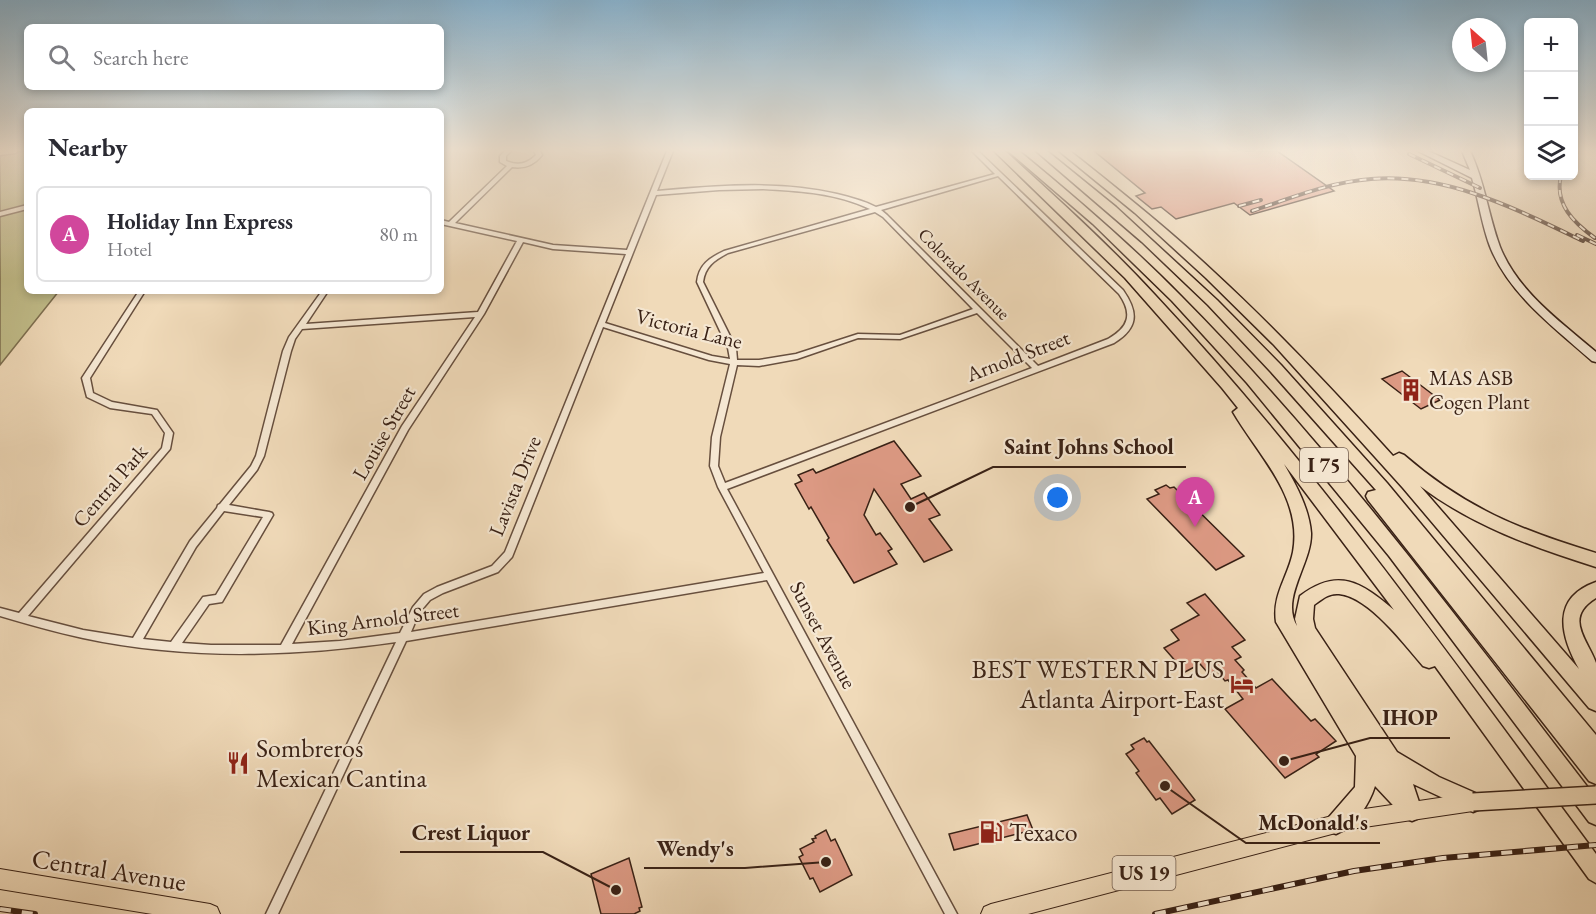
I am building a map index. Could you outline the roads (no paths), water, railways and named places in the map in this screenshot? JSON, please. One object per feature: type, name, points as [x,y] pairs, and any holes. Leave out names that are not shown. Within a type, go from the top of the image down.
[{"type":"highway","points":[[1045,194],[1103,248],[1205,360],[1302,476],[1596,873]]},
{"type":"highway","name":"I 75","points":[[1062,194],[1126,249],[1236,362],[1356,504],[1596,815]]},
{"type":"highway","points":[[1089,194],[1092,200],[1221,323],[1296,403],[1352,468],[1596,774]]},
{"type":"highway","name":"I 75","points":[[1093,194],[1195,285],[1308,403],[1596,750]]},
{"type":"highway","points":[[1119,194],[1202,267],[1339,404],[1426,483],[1471,513],[1531,540],[1596,560]]},
{"type":"highway","points":[[1205,360],[1296,502],[1302,535],[1297,564],[1282,602],[1285,622],[1296,644],[1365,754],[1383,780],[1413,811]]},
{"type":"highway","points":[[1339,404],[1596,702]]},
{"type":"highway","points":[[1413,811],[1401,776],[1308,631],[1304,619],[1306,602],[1320,589],[1331,587],[1350,590],[1385,611],[1513,758]]},
{"type":"highway","points":[[1596,589],[1585,594],[1576,602],[1572,613],[1572,627],[1575,643],[1596,680]]},
{"type":"highway","points":[[1336,824],[1353,808],[1367,785],[1365,754]]},
{"type":"highway","points":[[1386,754],[1422,779],[1473,802]]},
{"type":"main road","name":"US 19","points":[[991,914],[1336,824],[1473,802],[1596,795]]},
{"type":"main road","name":"Central Avenue","points":[[0,879],[210,914]]},
{"type":"street","points":[[451,224],[482,194]]},
{"type":"street","name":"Lavista Drive","points":[[272,914],[416,610],[427,597],[440,590],[495,569],[509,554],[652,194]]},
{"type":"street","name":"Colorado Avenue","points":[[823,194],[852,199],[877,210],[1037,369]]},
{"type":"street","points":[[734,362],[732,348],[700,282],[701,272],[708,262],[726,252],[933,194]]},
{"type":"street","name":"Arnold Street","points":[[722,487],[1119,337],[1131,323],[1131,308],[1121,292],[1020,194]]},
{"type":"street","points":[[1481,194],[1496,249],[1509,272],[1536,304],[1596,358]]},
{"type":"street","points":[[0,214],[24,208]]},
{"type":"street","points":[[444,223],[570,249],[629,252]]},
{"type":"street","name":"Louise Street","points":[[284,649],[405,428],[480,314],[521,240]]},
{"type":"street","name":"Central Park","points":[[20,619],[166,449],[169,433],[154,412],[110,405],[90,395],[86,378],[140,294]]},
{"type":"street","points":[[135,643],[193,544],[254,468],[261,451],[287,351],[323,294]]},
{"type":"street","name":"Victoria Lane","points":[[600,324],[712,358],[759,363],[782,360],[858,336],[900,337],[978,310]]},
{"type":"street","points":[[300,327],[480,314]]},
{"type":"street","name":"Sunset Avenue","points":[[734,362],[716,436],[714,466],[722,487],[951,914]]},
{"type":"street","points":[[174,646],[206,600],[219,599],[269,514],[221,507]]},
{"type":"street","name":"King Arnold Street","points":[[0,612],[89,636],[135,643],[216,649],[284,649],[401,638],[770,576]]},
{"type":"railway","points":[[1252,211],[1303,194]]},
{"type":"railway","points":[[1472,194],[1507,206],[1583,241]]},
{"type":"railway","points":[[1560,194],[1563,204],[1573,219],[1595,238]]},
{"type":"railway","points":[[1239,206],[1261,200]]},
{"type":"railway","points":[[1577,235],[1596,244]]},
{"type":"railway","points":[[1155,914],[1354,871],[1443,858],[1596,845]]},
{"type":"railway","points":[[0,909],[35,914]]},
{"type":"place","name":"MAS ASB Cogen Plant","points":[[1411,390]]},
{"type":"place","name":"Saint Johns School","points":[[910,507]]},
{"type":"place","name":"Holiday Inn Express","points":[[1195,527]]},
{"type":"place","name":"BEST WESTERN PLUS Atlanta Airport-East","points":[[1242,684]]},
{"type":"place","name":"IHOP","points":[[1284,761]]},
{"type":"place","name":"Sombreros Mexican Cantina","points":[[238,763]]},
{"type":"place","name":"McDonald's","points":[[1165,786]]},
{"type":"place","name":"Texaco","points":[[991,832]]},
{"type":"place","name":"Wendy's","points":[[826,862]]},
{"type":"place","name":"Crest Liquor","points":[[616,890]]}]
